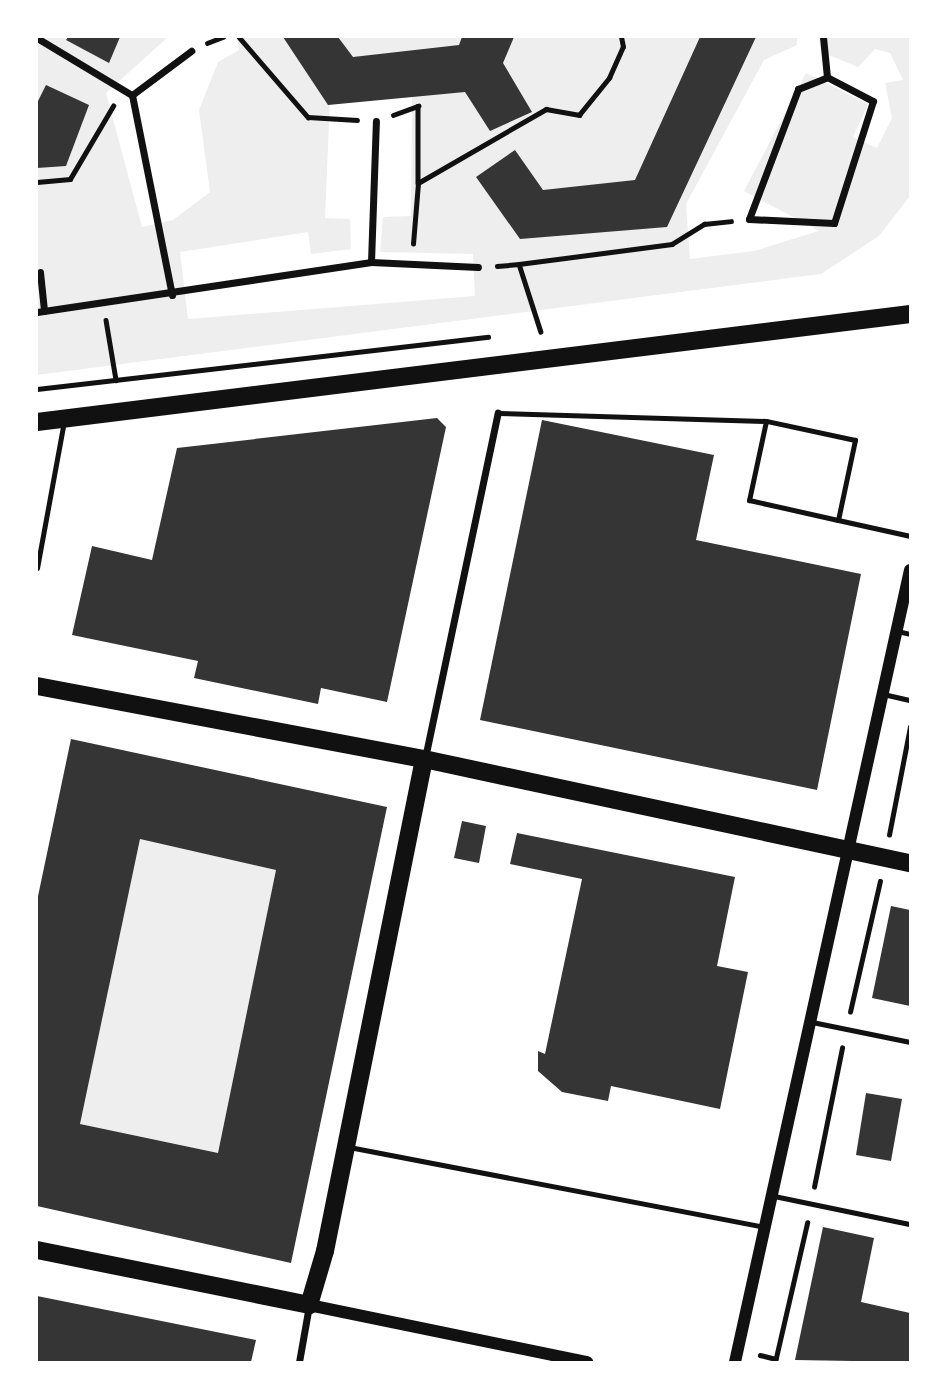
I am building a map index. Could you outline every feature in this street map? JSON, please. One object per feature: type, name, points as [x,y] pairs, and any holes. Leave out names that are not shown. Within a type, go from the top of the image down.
[{"type":"main road","points":[[37,422],[910,314]]},
{"type":"main road","points":[[37,686],[425,760],[910,863]]},
{"type":"main road","points":[[37,1250],[309,1305],[346,1146],[425,760]]},
{"type":"street","points":[[824,37],[827,77]]},
{"type":"street","points":[[37,38],[132,95]]},
{"type":"street","points":[[132,95],[191,51]]},
{"type":"street","points":[[827,77],[873,101],[834,223],[749,219],[798,89],[827,77]]},
{"type":"street","points":[[132,95],[172,295]]},
{"type":"street","points":[[371,262],[376,121]]},
{"type":"street","points":[[40,272],[41,311],[172,295],[371,262],[478,267]]},
{"type":"street","points":[[425,760],[498,413]]},
{"type":"street","points":[[735,1362],[774,1196],[883,694],[904,633],[910,570]]},
{"type":"street","points":[[299,1362],[309,1305],[587,1362]]},
{"type":"lane","points":[[498,413],[766,421],[855,440],[838,520]]},
{"type":"lane","points":[[37,568],[65,418]]},
{"type":"lane","points":[[766,421],[748,500],[910,536]]},
{"type":"lane","points":[[883,694],[910,701]]},
{"type":"lane","points":[[812,1022],[910,1042]]},
{"type":"lane","points":[[346,1146],[767,1227]]},
{"type":"lane","points":[[774,1196],[909,1224]]},
{"type":"path","points":[[239,37],[308,117],[376,121],[418,106],[418,183],[412,248],[425,252]]},
{"type":"path","points":[[418,183],[546,109],[579,115],[609,78],[623,47],[621,37]]},
{"type":"path","points":[[37,182],[70,179],[122,90]]},
{"type":"path","points":[[478,267],[672,244],[704,224],[749,219]]},
{"type":"path","points":[[519,264],[541,332]]},
{"type":"path","points":[[103,305],[121,411]]},
{"type":"path","points":[[533,332],[554,330]]},
{"type":"path","points":[[37,389],[493,337]]},
{"type":"shaded area","points":[[37,37],[168,37],[106,93],[142,227],[173,220],[210,192],[199,110],[218,62],[239,50],[237,37],[797,37],[797,45],[764,60],[686,204],[690,259],[754,251],[819,231],[744,191],[806,73],[868,104],[853,137],[877,148],[892,118],[885,83],[903,80],[890,53],[875,49],[858,67],[821,52],[819,37],[910,37],[910,196],[879,236],[821,274],[37,375]],"holes":[[[412,97],[411,216],[383,217],[380,252],[473,254],[475,296],[188,319],[180,252],[308,232],[311,254],[351,249],[350,219],[325,218],[330,99]]]},
{"type":"shaded area","points":[[140,839],[276,870],[218,1153],[80,1124]]},
{"type":"building","points":[[68,37],[120,37],[109,63],[66,40]]},
{"type":"building","points":[[283,37],[338,37],[353,57],[459,45],[462,37],[514,37],[503,63],[532,112],[490,131],[465,92],[328,105]]},
{"type":"building","points":[[700,37],[756,37],[667,227],[520,239],[476,177],[515,150],[543,190],[635,180]]},
{"type":"building","points":[[46,85],[89,105],[66,166],[37,168],[37,103]]},
{"type":"building","points":[[437,418],[446,427],[387,702],[321,688],[318,704],[194,678],[198,661],[72,635],[92,546],[152,560],[177,448]]},
{"type":"building","points":[[542,420],[714,455],[696,540],[861,574],[817,790],[480,720]]},
{"type":"building","points":[[71,739],[387,807],[291,1263],[37,1206],[37,901]],"holes":[[[140,839],[276,870],[218,1153],[80,1124]]]},
{"type":"building","points":[[462,821],[486,826],[479,863],[454,858]]},
{"type":"building","points":[[517,833],[735,877],[717,966],[748,972],[720,1109],[611,1086],[608,1101],[562,1092],[538,1071],[538,1051],[545,1054],[582,879],[510,864]]},
{"type":"building","points":[[891,906],[910,910],[910,1006],[872,998]]},
{"type":"building","points":[[866,1093],[902,1099],[891,1161],[856,1155]]},
{"type":"building","points":[[823,1227],[874,1238],[861,1302],[910,1313],[910,1362],[795,1360]]},
{"type":"building","points":[[37,1296],[256,1340],[251,1362],[37,1362]]}]
